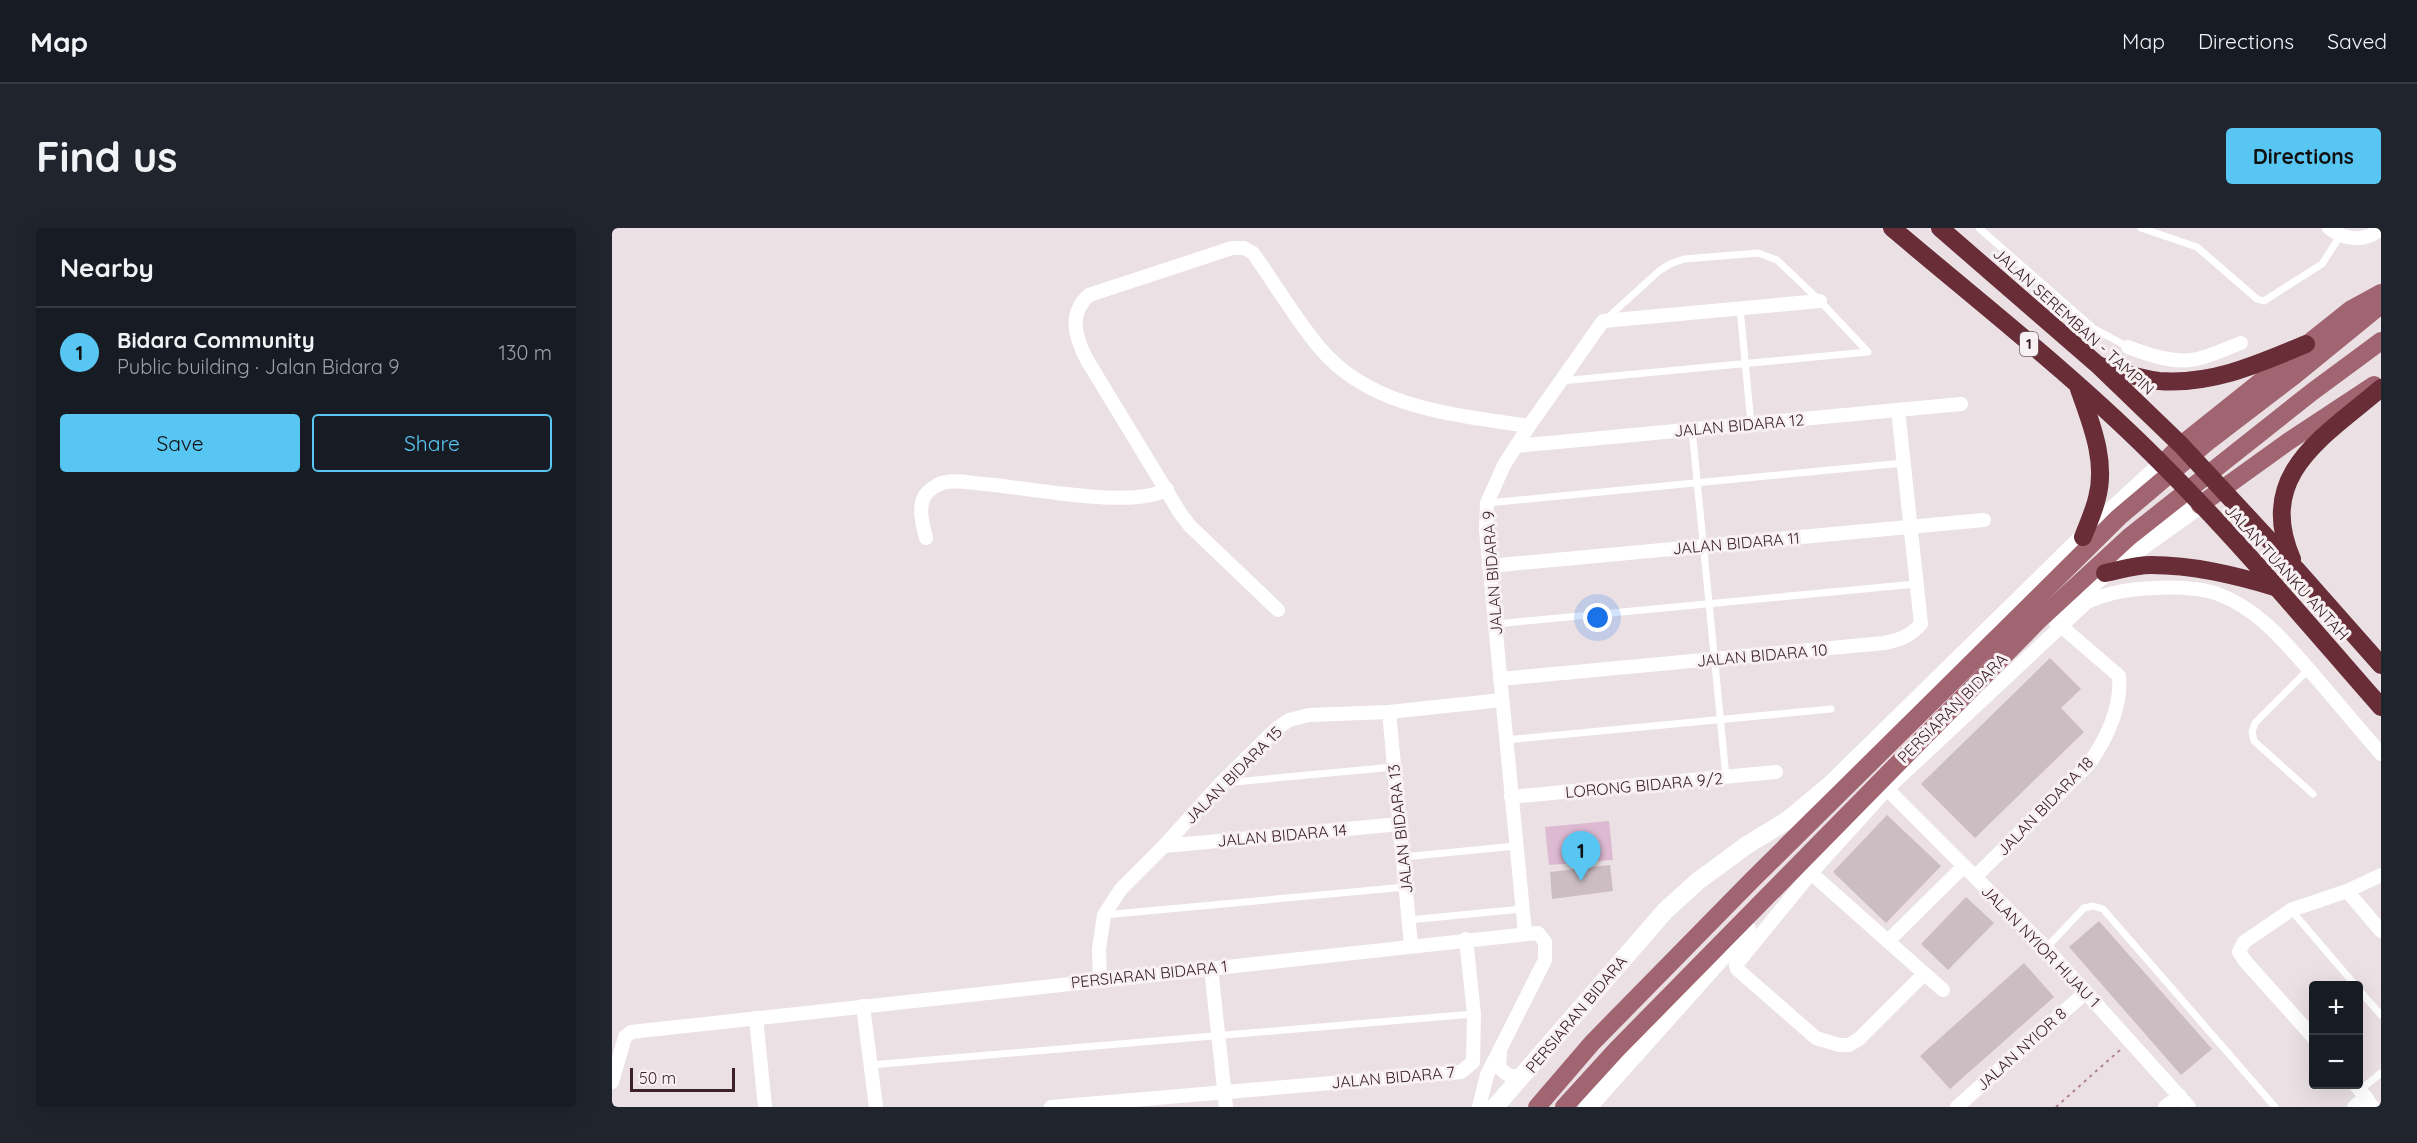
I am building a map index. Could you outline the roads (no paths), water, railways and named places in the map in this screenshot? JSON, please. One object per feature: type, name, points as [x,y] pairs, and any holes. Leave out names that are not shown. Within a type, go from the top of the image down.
[{"type":"highway","name":"1","points":[[1892,228],[2078,386],[2162,464]]},
{"type":"highway","name":"JALAN SEREMBAN - TAMPIN","points":[[1948,230],[2099,366],[2181,445]]},
{"type":"highway","points":[[2099,366],[2157,381],[2185,382],[2215,378],[2254,366],[2306,344]]},
{"type":"highway","points":[[2078,386],[2093,430],[2099,457],[2100,478],[2098,497],[2083,537]]},
{"type":"highway","points":[[2296,569],[2285,544],[2282,525],[2285,485],[2295,466],[2310,449],[2381,388]]},
{"type":"highway","name":"JALAN TUANKU ANTAH","points":[[2181,445],[2381,665]]},
{"type":"highway","name":"JALAN TUANKU ANTAH","points":[[2162,464],[2381,707]]},
{"type":"highway","points":[[2105,573],[2149,565],[2188,567],[2236,576],[2276,588]]},
{"type":"main road","points":[[2162,464],[2181,445],[2306,344],[2350,310],[2381,293]]},
{"type":"main road","name":"PERSIARAN BIDARA","points":[[1537,1107],[1592,1043],[1753,879],[2120,517],[2210,440],[2381,305]]},
{"type":"main road","name":"PERSIARAN BIDARA","points":[[1564,1107],[1617,1049],[2037,622],[2129,537],[2312,392],[2381,341]]},
{"type":"main road","points":[[2200,505],[2289,441],[2381,381]]},
{"type":"main road","points":[[2240,397],[2238,410],[2242,423],[2249,433],[2261,441],[2289,441]]},
{"type":"main road","name":"PERSIARAN BIDARA","points":[[1496,1107],[1665,910],[1747,845],[1788,820],[1830,785],[2083,537],[2162,464]]},
{"type":"main road","points":[[2121,501],[2134,498],[2149,500],[2160,505],[2166,512],[2165,530]]},
{"type":"main road","name":"PERSIARAN BIDARA","points":[[1588,1107],[1723,954],[1878,794],[2105,573],[2200,505]]},
{"type":"street","points":[[2334,232],[2368,237],[2380,228]]},
{"type":"street","points":[[1278,610],[1190,526],[1180,513],[1078,344],[1075,316],[1077,308],[1089,295],[1232,248],[1245,248],[1253,253],[1320,348],[1358,380],[1386,396],[1437,412],[1529,426]]},
{"type":"street","points":[[1603,321],[1820,301]]},
{"type":"street","name":"JALAN BIDARA 9","points":[[1525,933],[1489,566],[1486,531],[1487,502],[1504,465],[1603,321]]},
{"type":"street","points":[[2128,346],[2147,354],[2182,360],[2197,359],[2241,343]]},
{"type":"street","name":"JALAN BIDARA 12","points":[[1517,446],[1961,404]]},
{"type":"street","name":"JALAN BIDARA 10","points":[[1500,679],[1899,640],[1912,634],[1921,624],[1898,410]]},
{"type":"street","points":[[926,538],[921,507],[925,495],[942,483],[975,483],[1131,497],[1160,493],[1167,489]]},
{"type":"street","name":"JALAN BIDARA 11","points":[[1489,566],[1983,520]]},
{"type":"street","points":[[1924,974],[1859,1039],[1849,1045],[1839,1045],[1816,1038],[1737,969],[1736,965],[1811,873],[1887,789],[2057,622],[2087,602],[2108,593],[2129,589],[2195,589],[2218,594],[2238,604],[2278,633],[2381,754]]},
{"type":"street","name":"JALAN BIDARA 18","points":[[1975,877],[2089,764],[2101,746],[2114,718],[2119,699],[2119,676],[2057,622]]},
{"type":"street","name":"JALAN BIDARA 15","points":[[1100,980],[1099,949],[1104,915],[1121,889],[1221,783],[1276,729],[1289,720],[1309,715],[1389,712],[1502,700]]},
{"type":"street","name":"JALAN BIDARA 13","points":[[1389,712],[1411,945]]},
{"type":"street","name":"LORONG BIDARA 9/2","points":[[1512,797],[1776,772]]},
{"type":"street","name":"JALAN NYIOR HIJAU 1","points":[[1887,789],[2046,948],[2189,1107]]},
{"type":"street","name":"JALAN BIDARA 14","points":[[1164,846],[1400,824]]},
{"type":"street","points":[[1888,941],[1964,866]]},
{"type":"street","points":[[1811,873],[1943,990]]},
{"type":"street","points":[[2310,1035],[2245,961],[2240,952],[2244,942],[2291,910],[2347,891],[2381,875]]},
{"type":"street","points":[[2347,891],[2381,931]]},
{"type":"street","points":[[1479,1107],[1487,1075],[1545,960],[1545,942],[1538,933],[1525,933]]},
{"type":"street","name":"PERSIARAN BIDARA 1","points":[[612,1082],[626,1037],[631,1032],[1525,933]]},
{"type":"street","name":"JALAN BIDARA 7","points":[[1224,1092],[1461,1071],[1473,1062],[1474,1014],[1466,939]]},
{"type":"street","points":[[1211,968],[1226,1107]]},
{"type":"street","name":"JALAN NYIOR 8","points":[[1957,1107],[2086,992]]},
{"type":"street","points":[[863,1006],[876,1107]]},
{"type":"street","points":[[756,1018],[765,1107]]},
{"type":"street","points":[[1500,1050],[1499,1066],[1505,1074],[1515,1077],[1524,1075]]},
{"type":"street","points":[[1051,1107],[1224,1092]]},
{"type":"street","points":[[2354,1107],[2363,1095]]},
{"type":"street","points":[[2165,1107],[2180,1096]]},
{"type":"lane","points":[[1978,228],[2093,328],[2128,346]]},
{"type":"lane","points":[[2141,228],[2197,247],[2257,299],[2264,301],[2322,264],[2334,232]]},
{"type":"lane","points":[[1562,381],[1867,353],[1867,349],[1777,260],[1758,253],[1684,259],[1659,271],[1603,321]]},
{"type":"lane","points":[[1740,308],[1751,424]]},
{"type":"lane","points":[[1692,429],[1726,777]]},
{"type":"lane","points":[[1487,502],[1903,464]]},
{"type":"lane","points":[[1495,624],[1916,584]]},
{"type":"lane","points":[[2308,670],[2255,723],[2252,732],[2254,741],[2313,794]]},
{"type":"lane","points":[[1506,740],[1831,710]]},
{"type":"lane","points":[[1221,783],[1394,767]]},
{"type":"lane","points":[[1403,857],[1516,846]]},
{"type":"lane","points":[[1104,915],[1406,887]]},
{"type":"lane","points":[[2046,948],[2084,908],[2093,906],[2103,909],[2275,1107]]},
{"type":"lane","points":[[1409,920],[1522,909]]},
{"type":"lane","points":[[2291,910],[2352,981]]},
{"type":"lane","points":[[2363,994],[2381,1015]]},
{"type":"lane","points":[[870,1065],[1474,1014]]},
{"type":"lane","points":[[2363,1095],[2381,1073]]},
{"type":"place","name":"Bidara Community","points":[[1581,881]]}]
